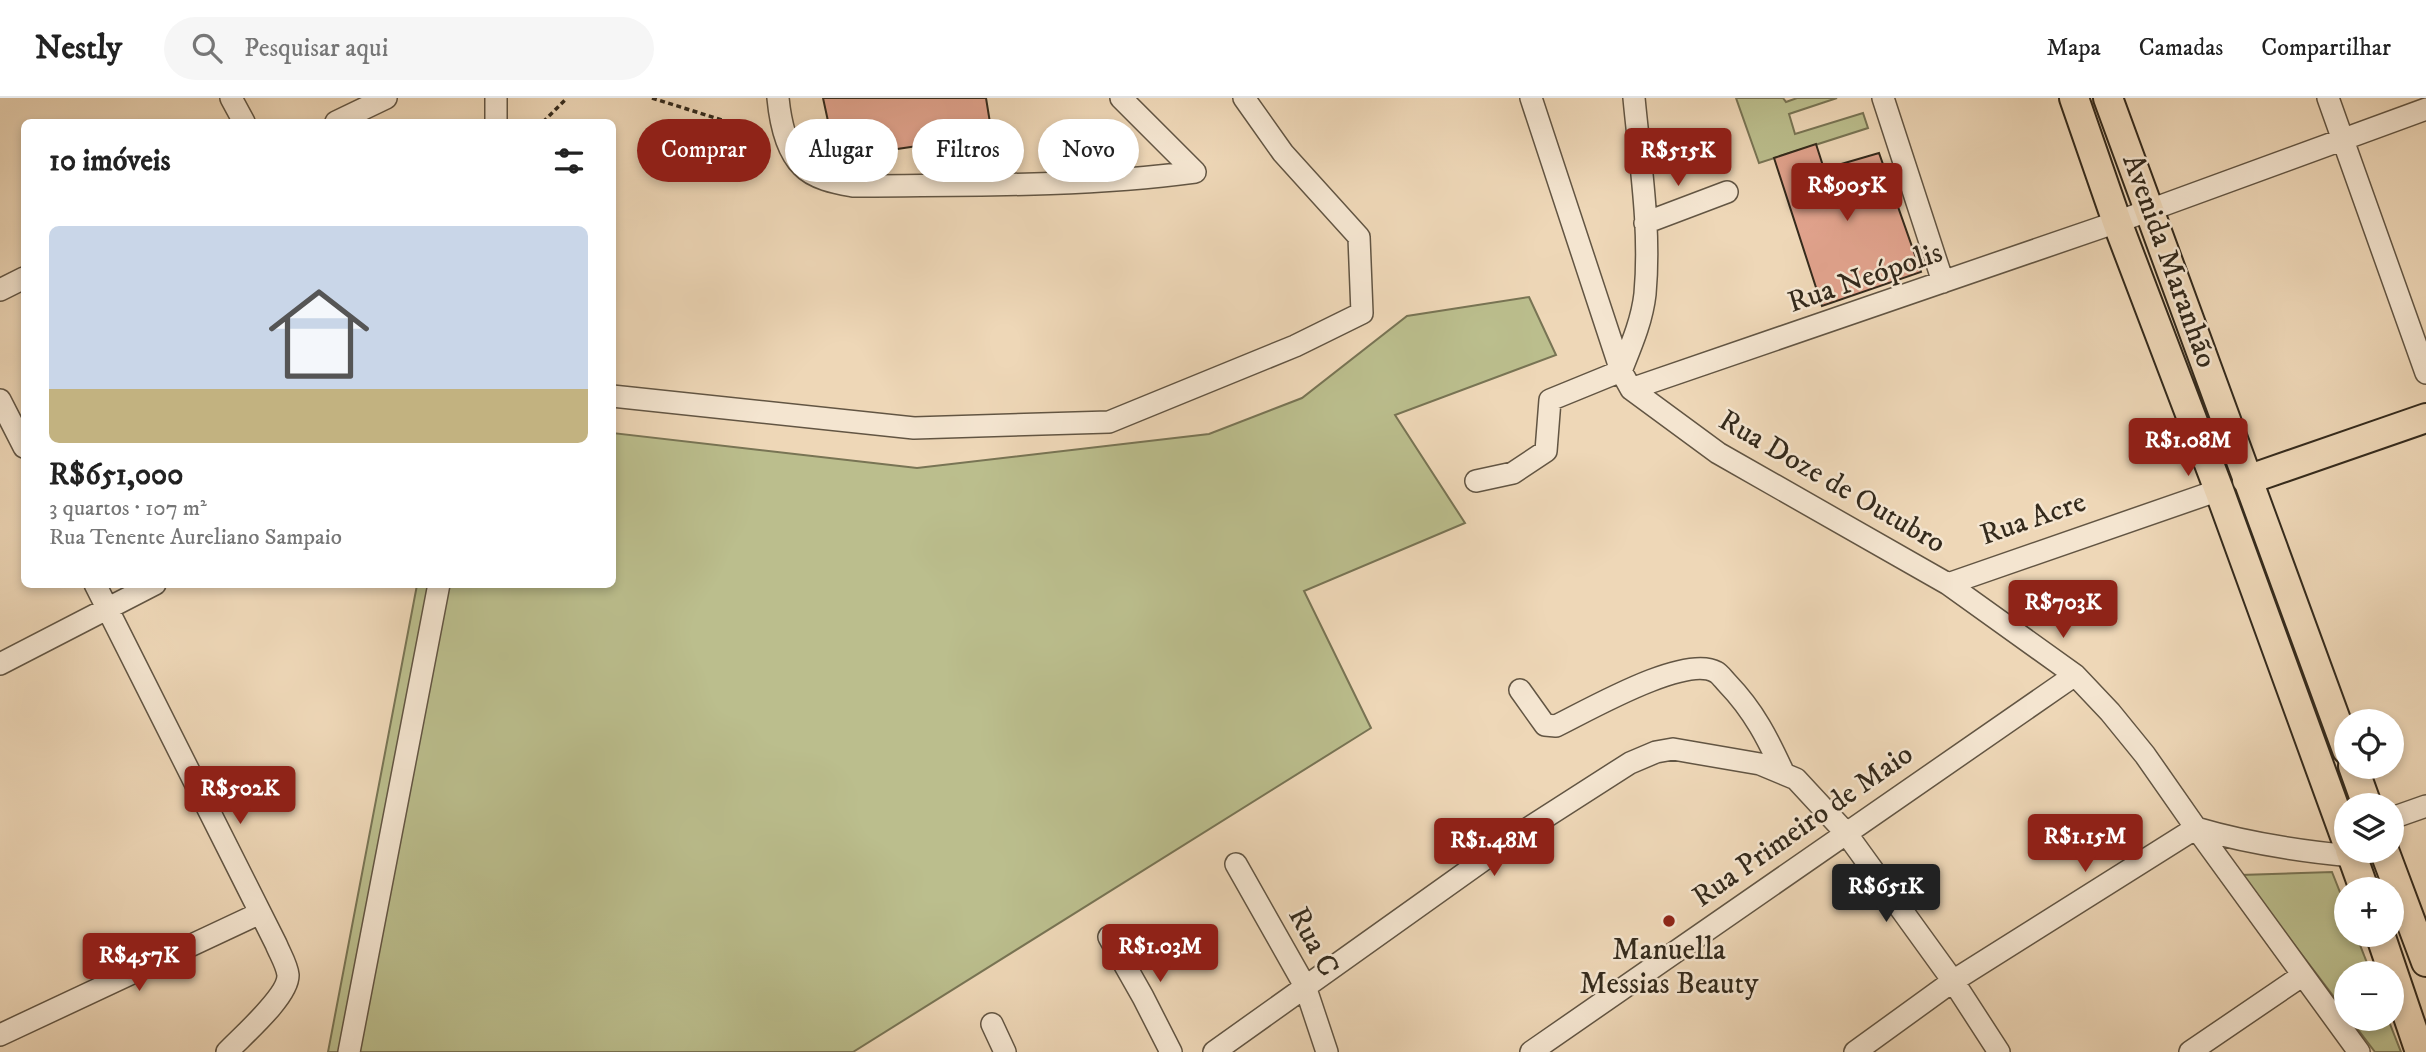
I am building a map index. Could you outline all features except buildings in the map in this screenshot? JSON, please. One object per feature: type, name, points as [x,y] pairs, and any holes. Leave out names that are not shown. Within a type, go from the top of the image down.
[{"type":"main road","name":"Avenida Maranhão","points":[[2074,98],[2117,222],[2219,490],[2334,808]]},
{"type":"main road","name":"Avenida Maranhão","points":[[2108,98],[2334,715]]},
{"type":"main road","points":[[2247,480],[2426,418]]},
{"type":"main road","points":[[2389,863],[2426,962]]},
{"type":"main road","points":[[2384,947],[2420,1052]]},
{"type":"street","points":[[231,98],[242,119]]},
{"type":"street","points":[[341,119],[386,98]]},
{"type":"street","points":[[496,98],[496,119]]},
{"type":"street","points":[[778,98],[785,127]]},
{"type":"street","points":[[832,182],[853,186],[1018,185],[1195,172],[1121,98]]},
{"type":"street","points":[[616,396],[914,429],[1109,422],[1295,346],[1362,313],[1359,237],[1283,153],[1244,98]]},
{"type":"street","points":[[1531,98],[1626,380]]},
{"type":"street","points":[[1626,380],[1645,295],[1645,223],[1634,98]]},
{"type":"street","points":[[1883,98],[1943,282]]},
{"type":"street","points":[[2328,98],[2426,373]]},
{"type":"street","points":[[2149,210],[2426,109]]},
{"type":"street","points":[[1645,223],[1727,192]]},
{"type":"street","name":"Rua Neópolis","points":[[1476,481],[1513,472],[1546,451],[1550,400],[1626,380],[1943,282],[2149,210]]},
{"type":"street","points":[[0,290],[21,280]]},
{"type":"street","name":"Rua Doze de Outubro","points":[[1626,380],[1717,453],[1948,584],[2075,675],[2145,755],[2359,1052]]},
{"type":"street","points":[[0,400],[21,441]]},
{"type":"street","name":"Rua Acre","points":[[1948,584],[2219,490]]},
{"type":"street","points":[[97,588],[287,971],[286,985],[279,997],[227,1052]]},
{"type":"street","points":[[0,664],[147,588]]},
{"type":"street","points":[[349,1052],[438,588]]},
{"type":"street","points":[[1520,690],[1545,724],[1556,726],[1630,688],[1692,667],[1715,671],[1736,692],[1762,727],[1790,776],[1846,833],[1953,981],[1999,1052]]},
{"type":"street","name":"Rua Primeiro de Maio","points":[[1531,1052],[2075,675]]},
{"type":"street","points":[[1214,1052],[1524,831],[1618,769],[1642,757],[1664,750],[1679,750],[1760,764],[1790,776]]},
{"type":"street","points":[[2404,814],[2426,806]]},
{"type":"street","points":[[1855,1052],[1953,981],[2196,828],[2244,842],[2295,850],[2334,849]]},
{"type":"street","name":"Rua C","points":[[1236,864],[1306,986],[1327,1052]]},
{"type":"street","points":[[0,1035],[260,913]]},
{"type":"street","points":[[1109,937],[1171,1052]]},
{"type":"street","points":[[2190,1052],[2303,975]]},
{"type":"street","points":[[992,1024],[1005,1052]]},
{"type":"path","points":[[546,119],[567,98]]},
{"type":"path","points":[[652,98],[758,129],[785,144]]},
{"type":"green space","points":[[1736,98],[1783,98],[1786,102],[1797,98],[1837,98],[1789,114],[1795,134],[1863,113],[1868,128],[1759,163]]},
{"type":"green space","points":[[1529,297],[1556,355],[1395,415],[1465,523],[1304,591],[1371,728],[853,1052],[328,1052],[416,588],[616,588],[616,433],[917,468],[1209,434],[1302,398],[1407,316]]},
{"type":"green space","points":[[2332,872],[2334,947],[2361,947],[2366,961],[2334,961],[2334,997],[2241,875]]},
{"type":"green space","points":[[2359,1031],[2393,1031],[2401,1052],[2375,1052]]},
{"type":"place","name":"Manuella Messias Beauty","points":[[1669,921]]}]
